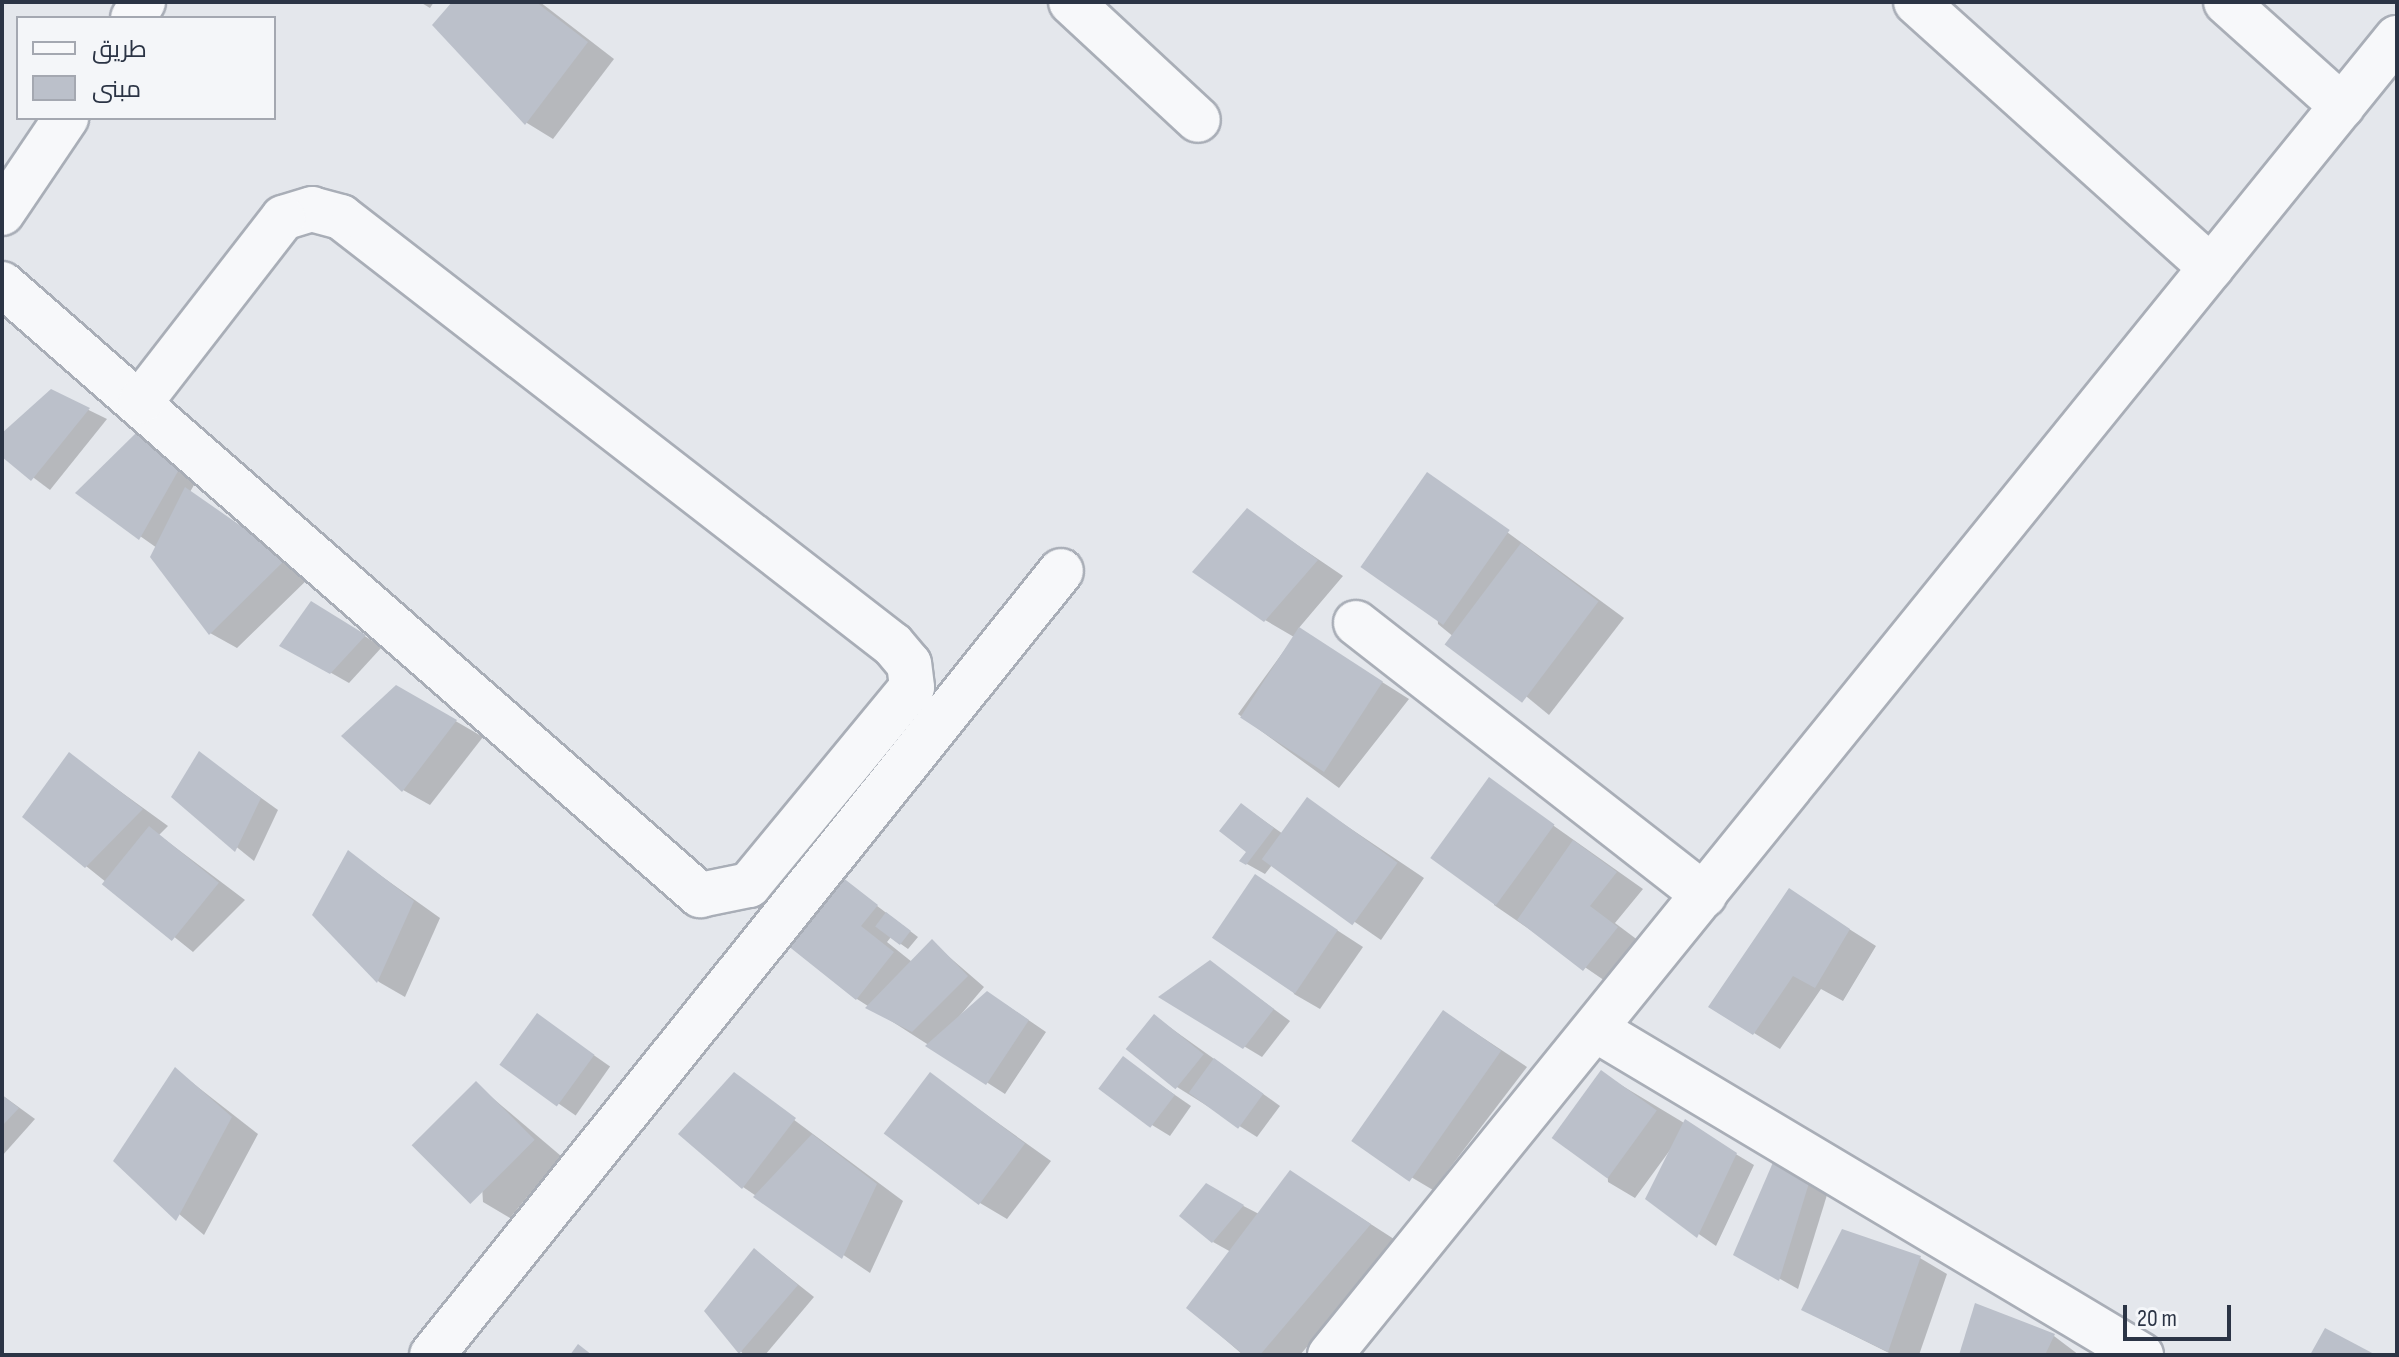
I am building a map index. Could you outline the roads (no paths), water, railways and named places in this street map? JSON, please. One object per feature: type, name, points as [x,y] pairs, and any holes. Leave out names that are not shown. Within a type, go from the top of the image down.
[{"type":"street","points":[[1071,2],[1198,120]]},
{"type":"street","points":[[1916,2],[2211,268]]},
{"type":"street","points":[[2226,2],[2342,106]]},
{"type":"street","points":[[1330,1355],[2397,38]]},
{"type":"street","points":[[2,213],[65,120]]},
{"type":"street","points":[[2,284],[141,401],[700,895],[749,885],[912,687],[909,664],[893,645],[341,217],[312,209],[283,218],[141,401]]},
{"type":"street","points":[[432,1355],[1061,571]]},
{"type":"street","points":[[1356,623],[1704,895]]},
{"type":"street","points":[[1595,1029],[2141,1355]]}]
